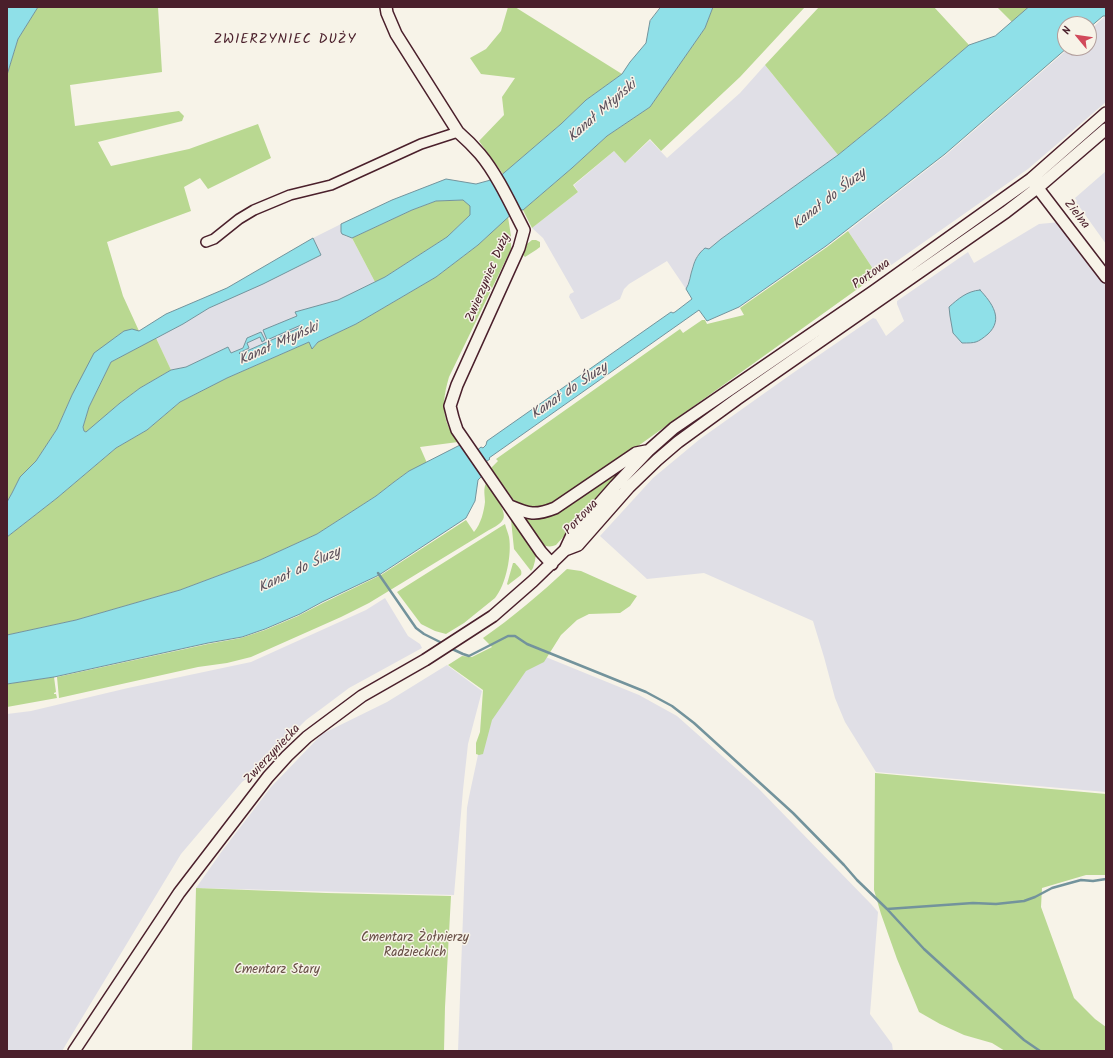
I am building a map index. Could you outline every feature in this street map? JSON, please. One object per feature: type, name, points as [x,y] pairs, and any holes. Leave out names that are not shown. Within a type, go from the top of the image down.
[{"type":"street","name":"Zwierzyniec Duży","points":[[386,7],[396,34],[458,132],[482,155],[524,230],[520,248],[457,385],[450,406],[457,430],[541,552],[552,564]]},
{"type":"street","name":"Portowa","points":[[566,550],[572,535],[614,486],[648,451],[674,428],[893,278],[1031,179],[1104,118]]},
{"type":"street","name":"Portowa","points":[[566,550],[578,545],[629,487],[678,442],[737,399],[1006,212],[1038,188],[1106,129]]},
{"type":"street","points":[[206,242],[214,239],[239,219],[254,210],[290,195],[331,185],[421,144],[458,132]]},
{"type":"street","name":"Zielna","points":[[1031,179],[1106,277]]},
{"type":"street","points":[[510,506],[526,512],[543,513],[555,508],[636,453],[648,451],[657,460]]},
{"type":"street","name":"Zwierzyniecka","points":[[74,1051],[179,893],[268,777],[287,756],[307,737],[356,700],[425,660],[493,616],[566,550]]},
{"type":"shaded area","points":[[1106,17],[1106,102],[1028,169],[877,275],[848,231],[947,154],[1060,56],[1097,56],[1097,24]]},
{"type":"shaded area","points":[[765,65],[838,155],[709,249],[698,255],[693,265],[686,289],[667,261],[629,284],[624,289],[620,299],[581,319],[569,297],[570,294],[574,292],[543,238],[532,228],[578,192],[574,185],[614,151],[625,163],[650,140],[667,158],[740,93]]},
{"type":"shaded area","points":[[1106,171],[1106,244],[1076,202],[1077,201],[1075,198]]},
{"type":"shaded area","points":[[1060,222],[1106,284],[1106,792],[876,772],[845,722],[835,698],[813,621],[704,573],[647,579],[600,536],[653,478],[700,439],[790,375],[873,318],[876,319],[886,336],[904,321],[897,301],[968,252],[974,263],[1039,224]]},
{"type":"shaded area","points":[[341,224],[341,232],[345,236],[352,238],[375,282],[338,300],[296,312],[297,316],[263,331],[303,325],[301,327],[250,350],[240,354],[239,353],[249,348],[247,343],[260,337],[261,332],[247,338],[243,348],[231,353],[228,347],[186,367],[171,370],[156,338],[209,308],[321,255],[313,238]]},
{"type":"shaded area","points":[[385,598],[408,636],[420,644],[422,648],[349,688],[306,720],[259,770],[242,782],[181,854],[62,1051],[7,1051],[7,714],[31,711],[128,688],[251,662],[366,610]]},
{"type":"shaded area","points":[[531,651],[639,695],[677,716],[758,788],[871,904],[878,912],[870,1014],[892,1044],[893,1051],[458,1051],[467,808],[469,797],[485,722]]},
{"type":"shaded area","points":[[447,665],[482,691],[468,744],[454,895],[196,888],[271,787],[322,734],[387,702]]},
{"type":"green space","points":[[38,7],[158,7],[162,72],[70,85],[75,126],[179,111],[184,116],[182,121],[98,142],[111,166],[189,149],[258,124],[271,158],[208,189],[200,178],[184,187],[191,211],[107,242],[123,296],[139,331],[124,331],[112,340],[72,395],[57,429],[36,461],[20,477],[7,502],[7,75],[18,39]]},
{"type":"green space","points":[[508,7],[515,7],[622,74],[586,100],[561,124],[503,174],[479,141],[504,115],[502,97],[515,78],[481,74],[470,58],[486,49],[501,31]]},
{"type":"green space","points":[[713,7],[805,7],[740,77],[661,151],[650,139],[625,163],[614,151],[573,185],[578,192],[532,228],[523,210],[607,136],[650,107],[705,28]]},
{"type":"green space","points":[[819,7],[934,7],[969,45],[838,155],[765,65]]},
{"type":"green space","points":[[997,7],[1029,7],[1012,22]]},
{"type":"green space","points":[[463,200],[471,206],[470,215],[447,237],[375,282],[352,238],[412,210],[436,201]]},
{"type":"green space","points":[[508,217],[511,236],[511,249],[449,377],[446,390],[444,409],[446,422],[458,442],[420,447],[427,463],[409,471],[376,496],[317,534],[260,560],[180,590],[76,620],[7,635],[7,537],[57,498],[116,448],[147,430],[180,402],[227,378],[309,342],[313,348],[318,342],[356,324],[436,277],[478,245]]},
{"type":"green space","points":[[848,231],[877,275],[557,504],[531,510],[515,502],[491,468],[498,461],[496,459],[680,329],[683,333],[702,320],[705,320],[707,324],[744,315],[740,308]]},
{"type":"green space","points":[[532,240],[540,242],[540,247],[525,257],[523,255],[527,244]]},
{"type":"green space","points":[[868,300],[657,453],[655,452],[667,439]]},
{"type":"green space","points":[[156,338],[171,370],[140,388],[120,403],[87,432],[84,431],[83,427],[89,407],[111,362]]},
{"type":"green space","points":[[632,461],[556,545],[545,546],[533,535],[524,520],[527,516],[543,516]]},
{"type":"green space","points":[[486,483],[502,508],[504,517],[502,521],[369,603],[251,657],[227,663],[198,667],[59,698],[57,677],[241,638],[265,630],[298,616],[381,575],[466,520],[474,532],[479,525],[483,513]]},
{"type":"green space","points":[[513,518],[536,553],[531,571],[514,549],[511,520]]},
{"type":"green space","points":[[505,524],[510,544],[509,560],[505,577],[495,598],[464,623],[446,634],[435,631],[421,624],[397,592]]},
{"type":"green space","points":[[513,563],[515,563],[521,570],[521,575],[508,585],[507,584]]},
{"type":"green space","points":[[567,569],[581,571],[637,596],[630,606],[620,613],[589,614],[577,620],[561,635],[544,662],[526,671],[492,720],[483,754],[476,754],[476,743],[480,732],[483,690],[448,665],[462,656],[472,657],[492,647],[483,638],[526,605]]},
{"type":"green space","points":[[54,677],[56,692],[54,694],[56,694],[57,698],[7,707],[7,684]]},
{"type":"green space","points":[[875,773],[1106,794],[1106,875],[1086,875],[1042,888],[1041,907],[1074,998],[1095,1019],[1106,1027],[1106,1051],[1005,1051],[992,1043],[964,1035],[919,1012],[897,959],[874,890]]},
{"type":"green space","name":"Cmentarz Stary","points":[[196,888],[451,896],[444,1051],[192,1051]]},
{"type":"water","points":[[7,7],[38,7],[18,39],[7,75]]},
{"type":"water","name":"Kanał Młyński","points":[[661,7],[713,7],[705,28],[650,107],[607,136],[523,210],[516,210],[478,245],[436,277],[356,324],[318,342],[312,349],[309,342],[227,378],[180,402],[147,430],[116,448],[57,498],[7,537],[7,502],[20,477],[36,461],[57,429],[72,395],[94,353],[124,331],[132,329],[139,331],[166,314],[227,288],[313,238],[321,255],[263,284],[209,308],[183,324],[111,362],[89,407],[83,427],[84,431],[86,432],[140,388],[171,370],[186,367],[228,347],[231,353],[243,348],[247,338],[261,332],[265,340],[262,342],[260,337],[247,343],[249,348],[239,353],[240,354],[301,327],[303,325],[267,340],[263,330],[297,316],[295,312],[338,300],[385,277],[447,237],[470,215],[470,206],[463,200],[436,201],[412,210],[352,238],[342,234],[341,224],[392,200],[446,179],[476,184],[498,178],[561,124],[586,100],[622,74],[646,43],[650,21]]},
{"type":"water","name":"Kanał do Śluzy","points":[[1029,7],[1106,7],[1106,16],[1103,16],[1097,21],[1097,16],[1057,16],[1058,56],[945,154],[826,246],[739,307],[707,321],[699,310],[489,458],[490,459],[477,468],[482,476],[478,480],[475,501],[466,518],[379,575],[300,614],[242,637],[208,643],[54,677],[7,684],[7,635],[76,620],[180,590],[260,560],[317,534],[376,496],[409,471],[460,445],[469,457],[481,447],[483,448],[487,441],[671,312],[675,312],[692,299],[686,289],[695,261],[705,248],[709,249],[838,155],[969,45],[995,36]]},
{"type":"water","points":[[980,290],[992,306],[996,317],[995,323],[988,334],[981,339],[973,343],[962,343],[953,333],[949,307],[959,298]]},
{"type":"waterway","points":[[378,573],[416,628],[424,634],[444,644]]},
{"type":"waterway","points":[[450,648],[469,656],[508,636],[515,636],[527,644],[646,692],[672,706],[694,723],[793,813],[924,949],[1024,1040],[1040,1051]]},
{"type":"waterway","points":[[887,909],[973,903],[996,904],[1024,901],[1052,888],[1081,880],[1093,881],[1106,879]]},
{"type":"district","name":"ZWIERZYNIEC DUŻY","points":[[285,41]]},
{"type":"park label","name":"Cmentarz Żołnierzy Radzieckich","points":[[415,946]]}]
